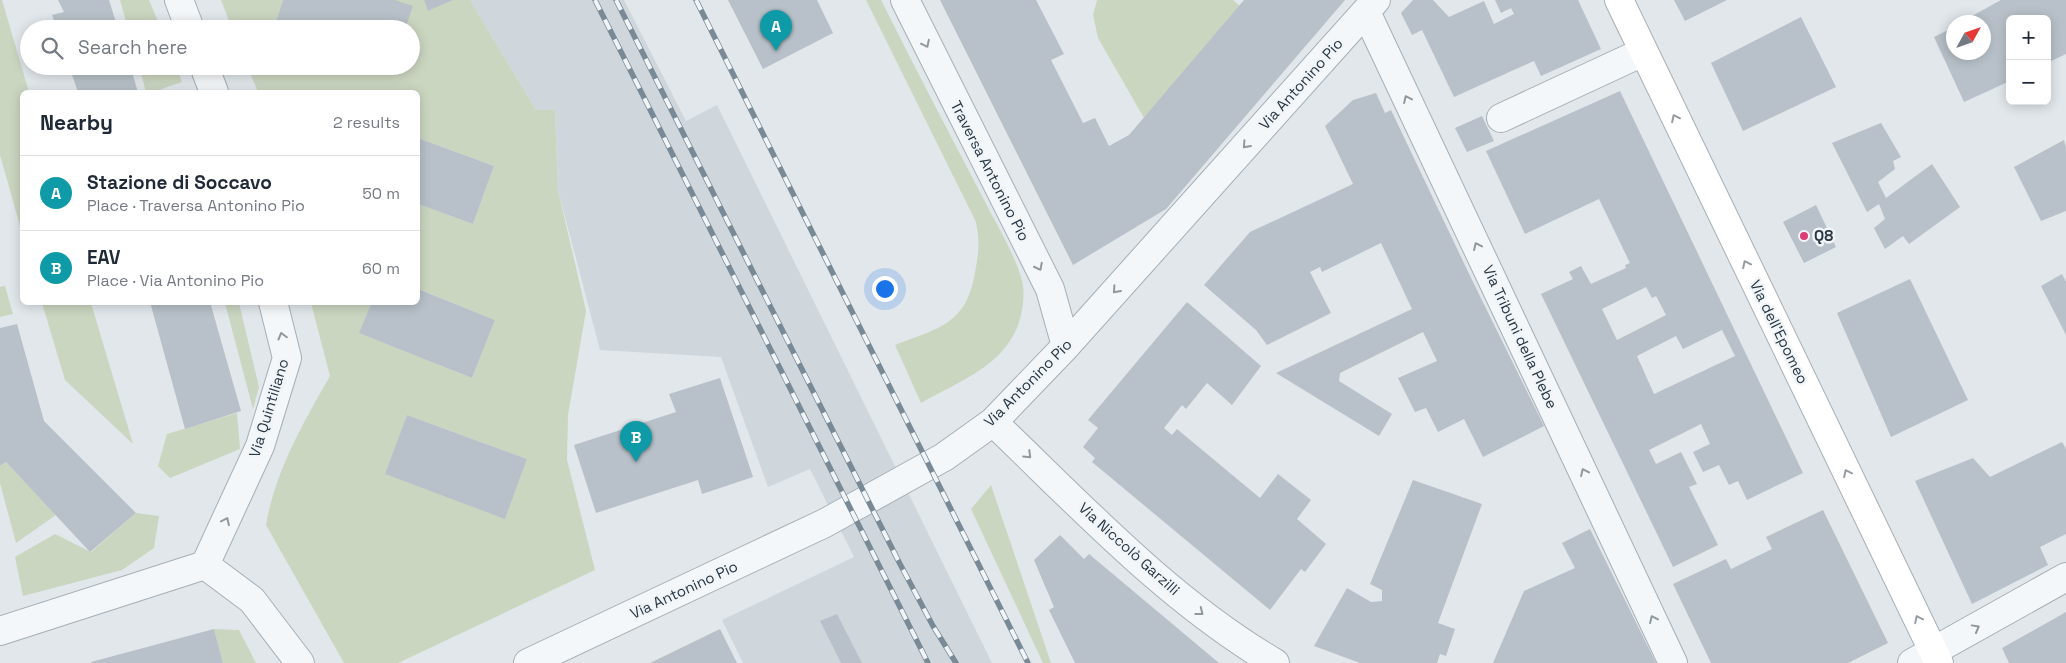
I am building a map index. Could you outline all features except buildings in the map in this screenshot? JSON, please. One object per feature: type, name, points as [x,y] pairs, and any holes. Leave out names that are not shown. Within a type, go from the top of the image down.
[{"type":"street","points":[[179,0],[187,20]]},
{"type":"street","name":"Traversa Antonino Pio","points":[[905,0],[1050,289],[1066,346]]},
{"type":"street","name":"Via dell'Epomeo","points":[[1619,0],[1928,659]]},
{"type":"street","name":"Via Antonino Pio","points":[[528,663],[825,523],[944,457],[993,422],[1066,346],[1371,6]]},
{"type":"street","name":"Via Tribuni della Plebe","points":[[1371,6],[1674,663]]},
{"type":"street","points":[[1502,118],[1643,52]]},
{"type":"street","points":[[207,75],[213,90]]},
{"type":"street","name":"Via Quintiliano","points":[[205,565],[260,446],[287,358],[274,305]]},
{"type":"street","name":"Via Niccolò Garzilli","points":[[993,422],[1096,521],[1157,576],[1221,628],[1275,663]]},
{"type":"street","points":[[1,628],[205,565],[252,600],[300,663]]},
{"type":"street","points":[[1928,659],[2066,577]]},
{"type":"shaded area","points":[[470,0],[624,0],[686,121],[717,105],[992,663],[743,663],[722,620],[854,557],[810,469],[768,487],[721,357],[600,350],[558,190],[555,110],[536,110]]},
{"type":"green space","points":[[0,0],[2,0],[20,61],[20,75],[24,75],[28,90],[20,90],[20,226],[0,155]]},
{"type":"green space","points":[[120,0],[149,0],[157,20],[126,20]]},
{"type":"green space","points":[[221,0],[283,0],[277,20],[229,20]]},
{"type":"green space","points":[[395,0],[424,0],[429,10],[453,0],[470,0],[536,110],[555,110],[558,190],[586,311],[568,415],[567,460],[595,570],[398,663],[344,663],[266,525],[276,486],[291,448],[330,376],[312,305],[371,305],[360,333],[472,378],[495,320],[420,290],[420,205],[473,224],[494,166],[420,139],[420,90],[257,90],[251,75],[420,75],[420,20],[402,20]],"holes":[[[407,415],[527,459],[505,518],[386,474]]]},
{"type":"green space","points":[[866,0],[881,0],[1017,265],[1023,286],[1023,304],[1016,329],[997,357],[960,382],[921,403],[895,345],[938,328],[949,322],[958,313],[971,289],[977,259],[977,229],[976,222]]},
{"type":"green space","points":[[1097,0],[1233,0],[1240,6],[1144,118],[1098,38],[1093,15]]},
{"type":"green space","points":[[141,75],[179,75],[182,82],[159,90],[145,90]]},
{"type":"green space","points":[[5,286],[13,314],[0,317],[0,287]]},
{"type":"green space","points":[[43,305],[92,305],[133,444],[65,380]]},
{"type":"green space","points":[[226,305],[239,305],[259,387],[253,409]]},
{"type":"green space","points":[[237,413],[240,449],[170,478],[158,466],[167,434]]},
{"type":"green space","points":[[6,462],[56,515],[16,543],[0,483],[0,466]]},
{"type":"green space","points":[[991,485],[1051,663],[1043,663],[971,509]]},
{"type":"green space","points":[[136,513],[159,516],[154,548],[122,570],[23,596],[15,557],[55,534],[91,552]]},
{"type":"green space","points":[[214,629],[239,630],[256,663],[223,663]]},
{"type":"railway","points":[[595,0],[928,663]]},
{"type":"railway","points":[[616,0],[900,564],[933,626],[956,663]]},
{"type":"railway","points":[[696,0],[1028,663]]},
{"type":"place","name":"Stazione di Soccavo","points":[[776,51]]},
{"type":"place","name":"Q8","points":[[1804,236]]},
{"type":"place","name":"EAV","points":[[636,462]]}]
